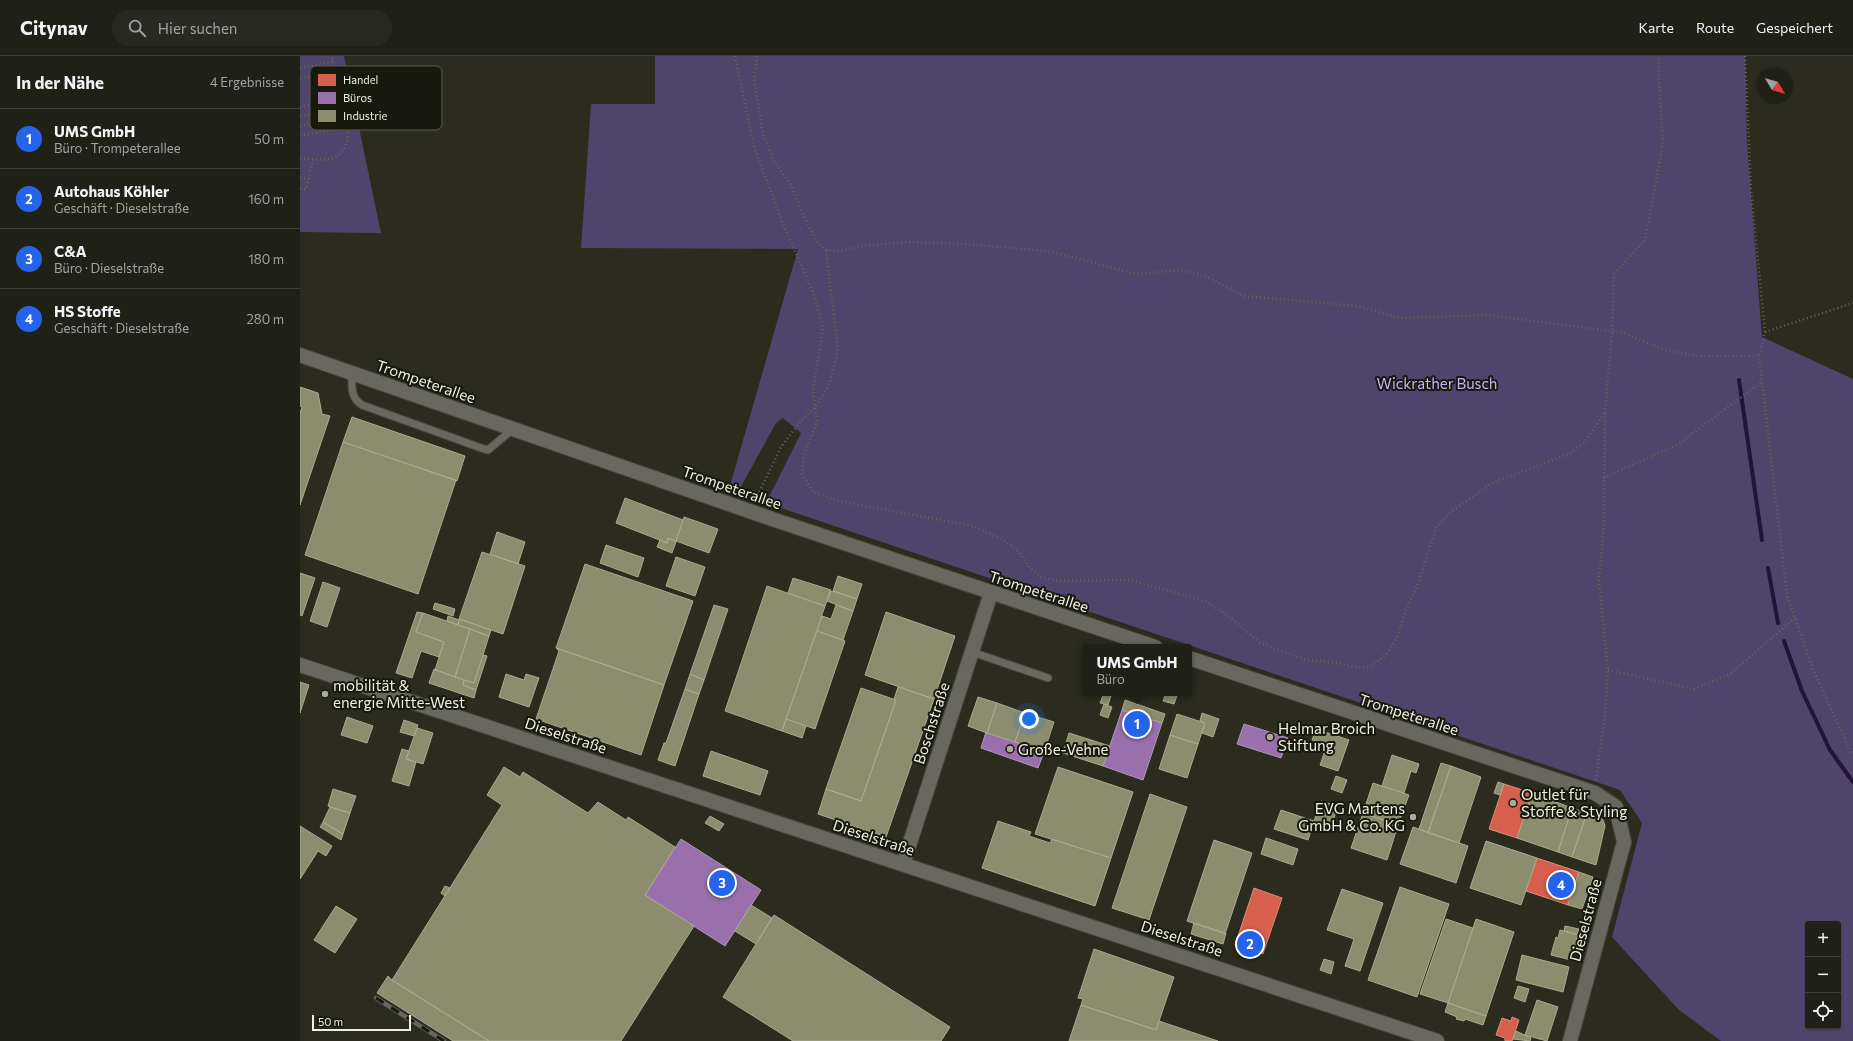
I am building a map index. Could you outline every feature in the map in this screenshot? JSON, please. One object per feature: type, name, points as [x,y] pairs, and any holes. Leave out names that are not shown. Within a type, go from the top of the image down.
[{"type":"street","name":"Trompeterallee","points":[[300,355],[991,593],[1146,644]]},
{"type":"street","name":"Boschstraße","points":[[903,864],[991,593]]},
{"type":"street","name":"Trompeterallee","points":[[1192,659],[1595,793],[1616,807]]},
{"type":"street","name":"Dieselstraße","points":[[300,665],[1437,1041]]},
{"type":"street","name":"Dieselstraße","points":[[1570,1041],[1624,842],[1616,807]]},
{"type":"lane","points":[[352,374],[353,396],[355,400],[362,405],[484,449],[488,450],[493,448],[513,429]]},
{"type":"lane","points":[[972,652],[1048,678]]},
{"type":"path","points":[[332,56],[335,66]]},
{"type":"path","points":[[735,56],[754,147],[784,226],[814,294],[823,327],[813,390],[817,422],[804,454],[802,464],[802,474],[813,492],[822,496],[838,501],[973,526],[1000,538],[1016,549],[1030,568],[1041,577],[1057,581],[1128,580],[1159,588],[1205,601],[1230,617],[1259,642],[1274,648],[1307,660],[1359,668],[1370,667],[1388,653],[1397,637],[1406,610],[1418,584],[1436,528],[1448,514],[1492,483],[1569,454],[1584,443],[1605,412]]},
{"type":"path","points":[[757,56],[754,78],[763,134],[773,160],[790,183],[803,215],[818,243],[826,250],[839,251],[861,246],[907,242],[966,244],[1047,251],[1137,274],[1180,270],[1205,276],[1244,296],[1358,306],[1401,318],[1489,315],[1624,333],[1665,350],[1696,356],[1759,356]]},
{"type":"path","points":[[1595,793],[1605,715],[1608,670],[1599,582],[1604,521],[1603,478],[1605,412],[1612,332],[1614,274],[1645,240],[1662,144],[1659,81],[1660,56]]},
{"type":"path","points":[[1745,56],[1752,190],[1765,332],[1759,356],[1787,595],[1813,669],[1853,754]]},
{"type":"path","points":[[300,68],[334,61]]},
{"type":"path","points":[[300,78],[310,76]]},
{"type":"path","points":[[300,107],[310,105]]},
{"type":"path","points":[[300,116],[310,114]]},
{"type":"path","points":[[300,126],[310,124]]},
{"type":"path","points":[[300,136],[331,130]]},
{"type":"path","points":[[300,158],[328,160],[343,151],[348,141],[347,130]]},
{"type":"path","points":[[300,190],[306,190],[313,160]]},
{"type":"path","points":[[300,178],[308,179]]},
{"type":"path","points":[[751,511],[782,447],[800,422],[815,407],[828,388],[838,351],[826,250]]},
{"type":"path","points":[[1765,332],[1853,304]]},
{"type":"path","points":[[1603,478],[1677,445],[1762,382]]},
{"type":"path","points":[[1608,670],[1694,689],[1730,674],[1795,618]]},
{"type":"green space","points":[[300,56],[344,56],[346,66],[310,66],[310,130],[359,130],[381,233],[300,232]]},
{"type":"green space","name":"Wickrather Busch","points":[[655,56],[1745,56],[1747,143],[1762,337],[1853,379],[1853,1041],[1721,1041],[1679,1010],[1612,937],[1642,823],[1620,790],[1192,646],[1192,644],[1186,644],[766,503],[801,433],[783,418],[776,423],[738,492],[729,489],[798,249],[581,248],[591,104],[655,104]]},
{"type":"building: Handel","points":[[1504,784],[1532,793],[1517,838],[1489,829]]},
{"type":"building: Handel","points":[[1537,858],[1579,872],[1568,905],[1526,891]]},
{"type":"building: Handel","points":[[1254,888],[1282,898],[1263,954],[1235,945]]},
{"type":"building: Handel","points":[[1512,1017],[1519,1020],[1512,1041],[1505,1041],[1505,1038],[1496,1035],[1502,1018],[1511,1021]]},
{"type":"building: Büros","points":[[1122,710],[1162,723],[1143,780],[1103,766]]},
{"type":"building: Büros","points":[[1244,724],[1288,738],[1281,758],[1237,744]]},
{"type":"building: Büros","points":[[986,732],[1044,752],[1038,768],[981,748]]},
{"type":"building: Büros","points":[[681,839],[761,890],[725,946],[645,895]]},
{"type":"building: Industrie","points":[[300,387],[318,393],[322,414],[330,416],[300,505],[300,413],[302,407],[300,406]]},
{"type":"building: Industrie","points":[[352,417],[465,456],[457,481],[343,442]]},
{"type":"building: Industrie","points":[[343,442],[456,480],[418,594],[305,555]]},
{"type":"building: Industrie","points":[[625,498],[683,520],[676,541],[668,538],[667,543],[616,523]]},
{"type":"building: Industrie","points":[[684,517],[718,529],[709,553],[676,541]]},
{"type":"building: Industrie","points":[[497,532],[525,542],[518,564],[490,554]]},
{"type":"building: Industrie","points":[[668,538],[676,542],[672,553],[657,547],[660,540],[667,543]]},
{"type":"building: Industrie","points":[[606,545],[644,558],[638,577],[600,563]]},
{"type":"building: Industrie","points":[[482,552],[525,566],[503,634],[459,619]]},
{"type":"building: Industrie","points":[[676,557],[705,567],[695,596],[666,586]]},
{"type":"building: Industrie","points":[[585,564],[693,601],[664,685],[556,648]]},
{"type":"building: Industrie","points":[[300,573],[315,578],[302,616],[300,615]]},
{"type":"building: Industrie","points":[[838,576],[862,584],[857,599],[833,591]]},
{"type":"building: Industrie","points":[[793,578],[831,590],[825,606],[788,593]]},
{"type":"building: Industrie","points":[[323,582],[340,588],[327,627],[310,621]]},
{"type":"building: Industrie","points":[[767,586],[825,606],[782,731],[725,711]]},
{"type":"building: Industrie","points":[[830,591],[857,599],[853,611],[827,601]]},
{"type":"building: Industrie","points":[[435,603],[455,609],[453,616],[433,609]]},
{"type":"building: Industrie","points":[[714,605],[728,609],[704,680],[690,674]]},
{"type":"building: Industrie","points":[[836,605],[853,611],[843,640],[817,631],[822,616],[831,619]]},
{"type":"building: Industrie","points":[[417,612],[423,613],[416,632],[444,642],[439,657],[421,651],[412,678],[396,673]]},
{"type":"building: Industrie","points":[[886,612],[955,636],[934,699],[865,675]]},
{"type":"building: Industrie","points":[[423,613],[470,629],[455,677],[435,670],[444,642],[416,632]]},
{"type":"building: Industrie","points":[[448,616],[459,620],[458,625],[447,621]]},
{"type":"building: Industrie","points":[[459,619],[491,630],[489,636],[458,625]]},
{"type":"building: Industrie","points":[[470,629],[489,636],[474,683],[455,677]]},
{"type":"building: Industrie","points":[[817,631],[845,641],[815,729],[786,719]]},
{"type":"building: Industrie","points":[[556,648],[664,685],[641,755],[536,719],[559,651]]},
{"type":"building: Industrie","points":[[483,655],[487,656],[476,690],[463,685],[464,680],[474,683]]},
{"type":"building: Industrie","points":[[434,669],[464,680],[463,685],[476,690],[474,698],[429,683]]},
{"type":"building: Industrie","points":[[506,674],[524,680],[526,674],[539,678],[529,707],[499,697]]},
{"type":"building: Industrie","points":[[690,674],[704,680],[699,694],[685,689]]},
{"type":"building: Industrie","points":[[300,682],[309,685],[300,713]]},
{"type":"building: Industrie","points":[[898,687],[934,699],[886,837],[818,814],[826,789],[861,801],[896,700],[894,699]]},
{"type":"building: Industrie","points":[[861,688],[896,700],[861,801],[826,789]]},
{"type":"building: Industrie","points":[[685,689],[699,694],[675,766],[658,760],[664,743],[666,743]]},
{"type":"building: Industrie","points":[[1103,696],[1111,696],[1108,705],[1100,703]]},
{"type":"building: Industrie","points":[[1165,696],[1177,696],[1174,704],[1163,701]]},
{"type":"building: Industrie","points":[[978,697],[997,703],[987,733],[968,726]]},
{"type":"building: Industrie","points":[[1125,700],[1165,714],[1162,723],[1122,710]]},
{"type":"building: Industrie","points":[[997,703],[1025,713],[1015,742],[987,733]]},
{"type":"building: Industrie","points":[[1104,704],[1112,707],[1108,718],[1100,715]]},
{"type":"building: Industrie","points":[[1025,713],[1054,722],[1044,752],[1015,742]]},
{"type":"building: Industrie","points":[[1202,713],[1219,719],[1213,737],[1202,733],[1205,723],[1200,721]]},
{"type":"building: Industrie","points":[[1177,714],[1205,723],[1198,744],[1170,735]]},
{"type":"building: Industrie","points":[[347,717],[373,726],[367,743],[341,735]]},
{"type":"building: Industrie","points":[[786,719],[806,726],[802,738],[782,731]]},
{"type":"building: Industrie","points":[[404,720],[418,725],[414,736],[400,732]]},
{"type":"building: Industrie","points":[[417,728],[433,733],[423,764],[406,759]]},
{"type":"building: Industrie","points":[[1316,729],[1349,740],[1338,771],[1320,765],[1327,745],[1312,740]]},
{"type":"building: Industrie","points":[[1069,733],[1110,746],[1103,766],[1063,753]]},
{"type":"building: Industrie","points":[[1170,735],[1198,744],[1187,778],[1159,769]]},
{"type":"building: Industrie","points":[[402,749],[409,751],[406,759],[416,762],[409,786],[392,781]]},
{"type":"building: Industrie","points":[[711,751],[768,771],[760,795],[703,776]]},
{"type":"building: Industrie","points":[[1392,755],[1419,764],[1416,773],[1411,771],[1404,793],[1382,786]]},
{"type":"building: Industrie","points":[[1441,763],[1451,766],[1428,833],[1419,829]]},
{"type":"building: Industrie","points":[[1451,766],[1481,777],[1459,843],[1428,833]]},
{"type":"building: Industrie","points":[[504,767],[520,777],[523,772],[588,813],[598,802],[626,820],[628,817],[675,847],[645,895],[694,926],[621,1041],[489,1041],[392,980],[502,805],[487,795]]},
{"type":"building: Industrie","points":[[1058,767],[1133,792],[1111,858],[1035,834]]},
{"type":"building: Industrie","points":[[1336,776],[1347,780],[1342,793],[1331,789]]},
{"type":"building: Industrie","points":[[1498,782],[1504,784],[1500,795],[1494,793]]},
{"type":"building: Industrie","points":[[1373,783],[1409,795],[1398,825],[1363,813]]},
{"type":"building: Industrie","points":[[333,789],[356,796],[350,813],[328,806]]},
{"type":"building: Industrie","points":[[1532,793],[1572,808],[1558,852],[1517,838]]},
{"type":"building: Industrie","points":[[1150,794],[1187,807],[1149,920],[1112,908]]},
{"type":"building: Industrie","points":[[1321,801],[1338,806],[1331,827],[1314,821]]},
{"type":"building: Industrie","points":[[330,807],[350,813],[343,834],[323,822]]},
{"type":"building: Industrie","points":[[1572,808],[1587,813],[1572,857],[1558,852]]},
{"type":"building: Industrie","points":[[1281,810],[1314,821],[1308,840],[1274,829]]},
{"type":"building: Industrie","points":[[1363,813],[1398,825],[1387,860],[1351,848]]},
{"type":"building: Industrie","points":[[1587,813],[1597,815],[1603,820],[1605,826],[1596,865],[1572,857]]},
{"type":"building: Industrie","points":[[710,816],[724,824],[719,831],[705,823]]},
{"type":"building: Industrie","points":[[998,821],[1031,832],[1029,836],[1050,843],[1052,839],[1111,858],[1095,906],[982,868]]},
{"type":"building: Industrie","points":[[323,822],[343,834],[341,840],[320,827]]},
{"type":"building: Industrie","points":[[300,826],[332,846],[326,856],[318,851],[300,879]]},
{"type":"building: Industrie","points":[[1413,827],[1468,846],[1456,883],[1400,864]]},
{"type":"building: Industrie","points":[[1266,838],[1298,849],[1293,865],[1261,854]]},
{"type":"building: Industrie","points":[[1214,840],[1252,853],[1225,934],[1187,921]]},
{"type":"building: Industrie","points":[[1486,841],[1537,858],[1521,905],[1470,888]]},
{"type":"building: Industrie","points":[[1579,872],[1593,877],[1582,909],[1568,905]]},
{"type":"building: Industrie","points":[[445,886],[450,888],[445,896],[441,893]]},
{"type":"building: Industrie","points":[[1400,887],[1449,904],[1417,997],[1368,980]]},
{"type":"building: Industrie","points":[[1342,889],[1383,903],[1360,971],[1345,966],[1354,939],[1327,930]]},
{"type":"building: Industrie","points":[[751,905],[772,918],[756,944],[735,931]]},
{"type":"building: Industrie","points":[[336,906],[357,919],[335,953],[314,940]]},
{"type":"building: Industrie","points":[[774,915],[950,1027],[941,1041],[793,1041],[723,997]]},
{"type":"building: Industrie","points":[[1446,919],[1473,928],[1448,1003],[1420,994]]},
{"type":"building: Industrie","points":[[1476,919],[1514,932],[1486,1016],[1448,1003]]},
{"type":"building: Industrie","points":[[1194,923],[1226,933],[1223,944],[1191,934]]},
{"type":"building: Industrie","points":[[1565,926],[1579,929],[1577,934],[1564,931]]},
{"type":"building: Industrie","points":[[1560,930],[1578,935],[1571,960],[1551,955],[1556,937],[1558,938]]},
{"type":"building: Industrie","points":[[1094,949],[1174,977],[1156,1030],[1081,1005],[1083,999],[1078,998]]},
{"type":"building: Industrie","points":[[1522,955],[1569,967],[1563,992],[1516,980]]},
{"type":"building: Industrie","points":[[1324,959],[1334,962],[1331,974],[1320,970]]},
{"type":"building: Industrie","points":[[388,976],[489,1041],[453,1041],[377,993]]},
{"type":"building: Industrie","points":[[1518,986],[1529,989],[1525,1002],[1514,998]]},
{"type":"building: Industrie","points":[[1537,1000],[1558,1007],[1547,1041],[1525,1035]]},
{"type":"building: Industrie","points":[[1448,1003],[1486,1016],[1483,1025],[1465,1019],[1464,1021],[1456,1019],[1457,1017],[1445,1012]]},
{"type":"building: Industrie","points":[[1081,1005],[1156,1030],[1159,1021],[1218,1041],[1069,1041]]},
{"type":"building: Industrie","points":[[1516,1031],[1531,1038],[1530,1041],[1513,1039]]},
{"type":"waterway","points":[[1739,380],[1762,540]]},
{"type":"waterway","points":[[1768,568],[1778,623]]},
{"type":"waterway","points":[[1784,641],[1802,691],[1830,750],[1853,782]]},
{"type":"railway","points":[[376,998],[444,1041]]},
{"type":"place","name":"mobilität & energie Mitte-West","points":[[325,694]]},
{"type":"place","name":"UMS GmbH","points":[[1137,724]]},
{"type":"place","name":"Helmar Broich Stiftung","points":[[1270,737]]},
{"type":"place","name":"Große-Vehne","points":[[1010,749]]},
{"type":"place","name":"Outlet für Stoffe & Styling","points":[[1513,803]]},
{"type":"place","name":"EVG Martens GmbH & Co. KG","points":[[1413,817]]},
{"type":"place","name":"C&A","points":[[722,883]]},
{"type":"place","name":"HS Stoffe","points":[[1561,885]]},
{"type":"place","name":"Autohaus Köhler","points":[[1250,944]]}]
